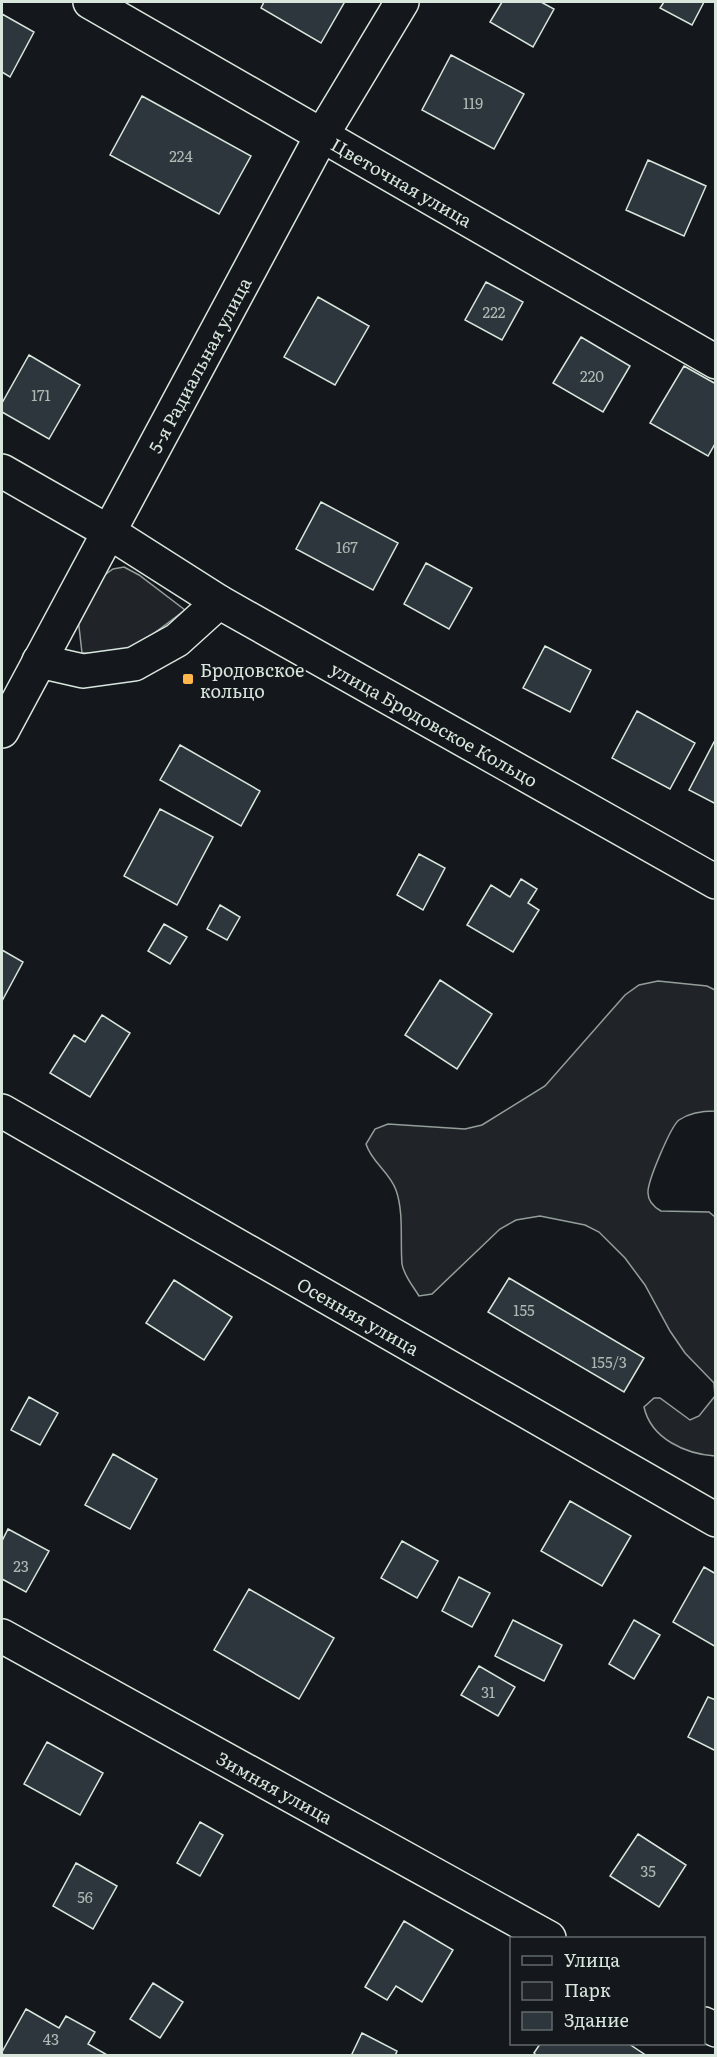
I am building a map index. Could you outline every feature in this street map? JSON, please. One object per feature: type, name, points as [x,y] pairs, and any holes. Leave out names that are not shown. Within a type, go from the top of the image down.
[{"type":"street","name":"Цветочная улица","points":[[90,2],[716,362]]},
{"type":"street","name":"5-я Радиальная улица","points":[[2,731],[322,135],[402,2]]},
{"type":"street","name":"улица Бродовское Кольцо","points":[[2,471],[109,532],[219,602],[716,882]]},
{"type":"street","points":[[39,661],[82,671],[134,664],[177,640],[219,602]]},
{"type":"street","name":"Осенняя улица","points":[[2,1111],[716,1520]]},
{"type":"street","name":"Зимняя улица","points":[[2,1636],[547,1937]]},
{"type":"green space","points":[[124,567],[139,575],[185,610],[125,655],[82,653],[78,618],[99,579],[113,569]]},
{"type":"green space","points":[[658,981],[707,986],[715,990],[715,1111],[692,1114],[675,1124],[655,1167],[648,1193],[652,1204],[661,1211],[709,1212],[715,1217],[715,1396],[714,1383],[685,1353],[645,1285],[625,1258],[599,1232],[585,1225],[540,1216],[516,1220],[500,1229],[432,1294],[419,1296],[402,1264],[401,1217],[396,1190],[389,1177],[372,1157],[366,1144],[375,1129],[388,1124],[465,1129],[482,1125],[545,1086],[625,995],[639,985]]},
{"type":"green space","points":[[715,1396],[715,1456],[693,1452],[671,1443],[654,1428],[644,1407],[654,1398],[660,1398],[690,1420],[699,1416]]},
{"type":"building","points":[[264,2],[344,3],[321,43],[261,8]]},
{"type":"building","points":[[502,2],[541,2],[554,9],[533,47],[490,22]]},
{"type":"building","points":[[664,2],[704,2],[692,25],[660,8]]},
{"type":"building","points":[[2,14],[34,32],[10,77],[2,72]]},
{"type":"building","points":[[451,55],[524,94],[494,149],[422,110]]},
{"type":"building","points":[[142,96],[251,156],[219,214],[110,155]]},
{"type":"building","points":[[648,160],[706,186],[684,236],[626,210]]},
{"type":"building","points":[[486,282],[523,302],[502,340],[465,320]]},
{"type":"building","points":[[318,297],[369,326],[335,385],[284,357]]},
{"type":"building","points":[[581,337],[630,366],[603,412],[553,383]]},
{"type":"building","points":[[29,355],[80,385],[49,439],[2,412],[2,403]]},
{"type":"building","points":[[684,366],[716,384],[716,442],[708,456],[650,423]]},
{"type":"building","points":[[321,502],[398,543],[373,590],[296,549]]},
{"type":"building","points":[[426,563],[472,588],[449,629],[404,604]]},
{"type":"building","points":[[545,646],[591,670],[570,712],[523,688]]},
{"type":"building","points":[[637,711],[695,743],[670,789],[612,758]]},
{"type":"building","points":[[714,742],[716,743],[716,804],[689,790]]},
{"type":"building","points":[[180,745],[260,791],[241,826],[160,780]]},
{"type":"building","points":[[160,809],[213,837],[177,905],[124,876]]},
{"type":"building","points":[[419,854],[445,868],[423,910],[397,895]]},
{"type":"building","points":[[521,879],[537,889],[528,903],[539,910],[513,952],[467,925],[491,885],[510,897]]},
{"type":"building","points":[[220,905],[240,917],[227,940],[207,929]]},
{"type":"building","points":[[164,924],[187,937],[170,964],[148,951]]},
{"type":"building","points":[[2,950],[23,962],[2,1001]]},
{"type":"building","points":[[440,980],[492,1014],[457,1069],[405,1035]]},
{"type":"building","points":[[102,1015],[130,1033],[90,1097],[50,1073],[74,1035],[85,1042]]},
{"type":"building","points":[[509,1278],[644,1358],[624,1392],[488,1312]]},
{"type":"building","points":[[174,1280],[232,1317],[204,1360],[146,1323]]},
{"type":"building","points":[[29,1397],[58,1413],[40,1445],[11,1430]]},
{"type":"building","points":[[113,1454],[157,1479],[130,1529],[85,1505]]},
{"type":"building","points":[[570,1501],[631,1536],[602,1586],[541,1551]]},
{"type":"building","points":[[8,1529],[49,1551],[26,1592],[2,1579],[2,1541]]},
{"type":"building","points":[[402,1541],[438,1561],[417,1598],[381,1578]]},
{"type":"building","points":[[704,1567],[716,1574],[716,1647],[673,1622]]},
{"type":"building","points":[[459,1577],[490,1593],[472,1627],[442,1611]]},
{"type":"building","points":[[249,1589],[334,1638],[299,1699],[214,1650]]},
{"type":"building","points":[[513,1620],[562,1645],[544,1681],[495,1656]]},
{"type":"building","points":[[634,1620],[660,1635],[634,1679],[609,1664]]},
{"type":"building","points":[[479,1666],[515,1687],[498,1716],[461,1695]]},
{"type":"building","points":[[708,1697],[716,1700],[716,1751],[688,1737]]},
{"type":"building","points":[[47,1742],[103,1773],[80,1815],[24,1784]]},
{"type":"building","points":[[200,1822],[223,1835],[200,1876],[177,1863]]},
{"type":"building","points":[[638,1834],[686,1865],[659,1907],[610,1876]]},
{"type":"building","points":[[76,1863],[117,1886],[93,1929],[53,1906]]},
{"type":"building","points":[[404,1921],[453,1950],[422,2002],[396,1986],[387,2000],[365,1987]]},
{"type":"building","points":[[153,1983],[183,2002],[160,2038],[130,2019]]},
{"type":"building","points":[[26,2009],[59,2028],[66,2016],[95,2032],[88,2044],[109,2056],[3,2056],[2,2052]]},
{"type":"building","points":[[362,2033],[397,2051],[395,2056],[351,2056]]},
{"type":"building","points":[[539,2045],[630,2045],[647,2056],[537,2056],[534,2053]]},
{"type":"place","name":"Бродовское кольцо","points":[[188,679]]}]
